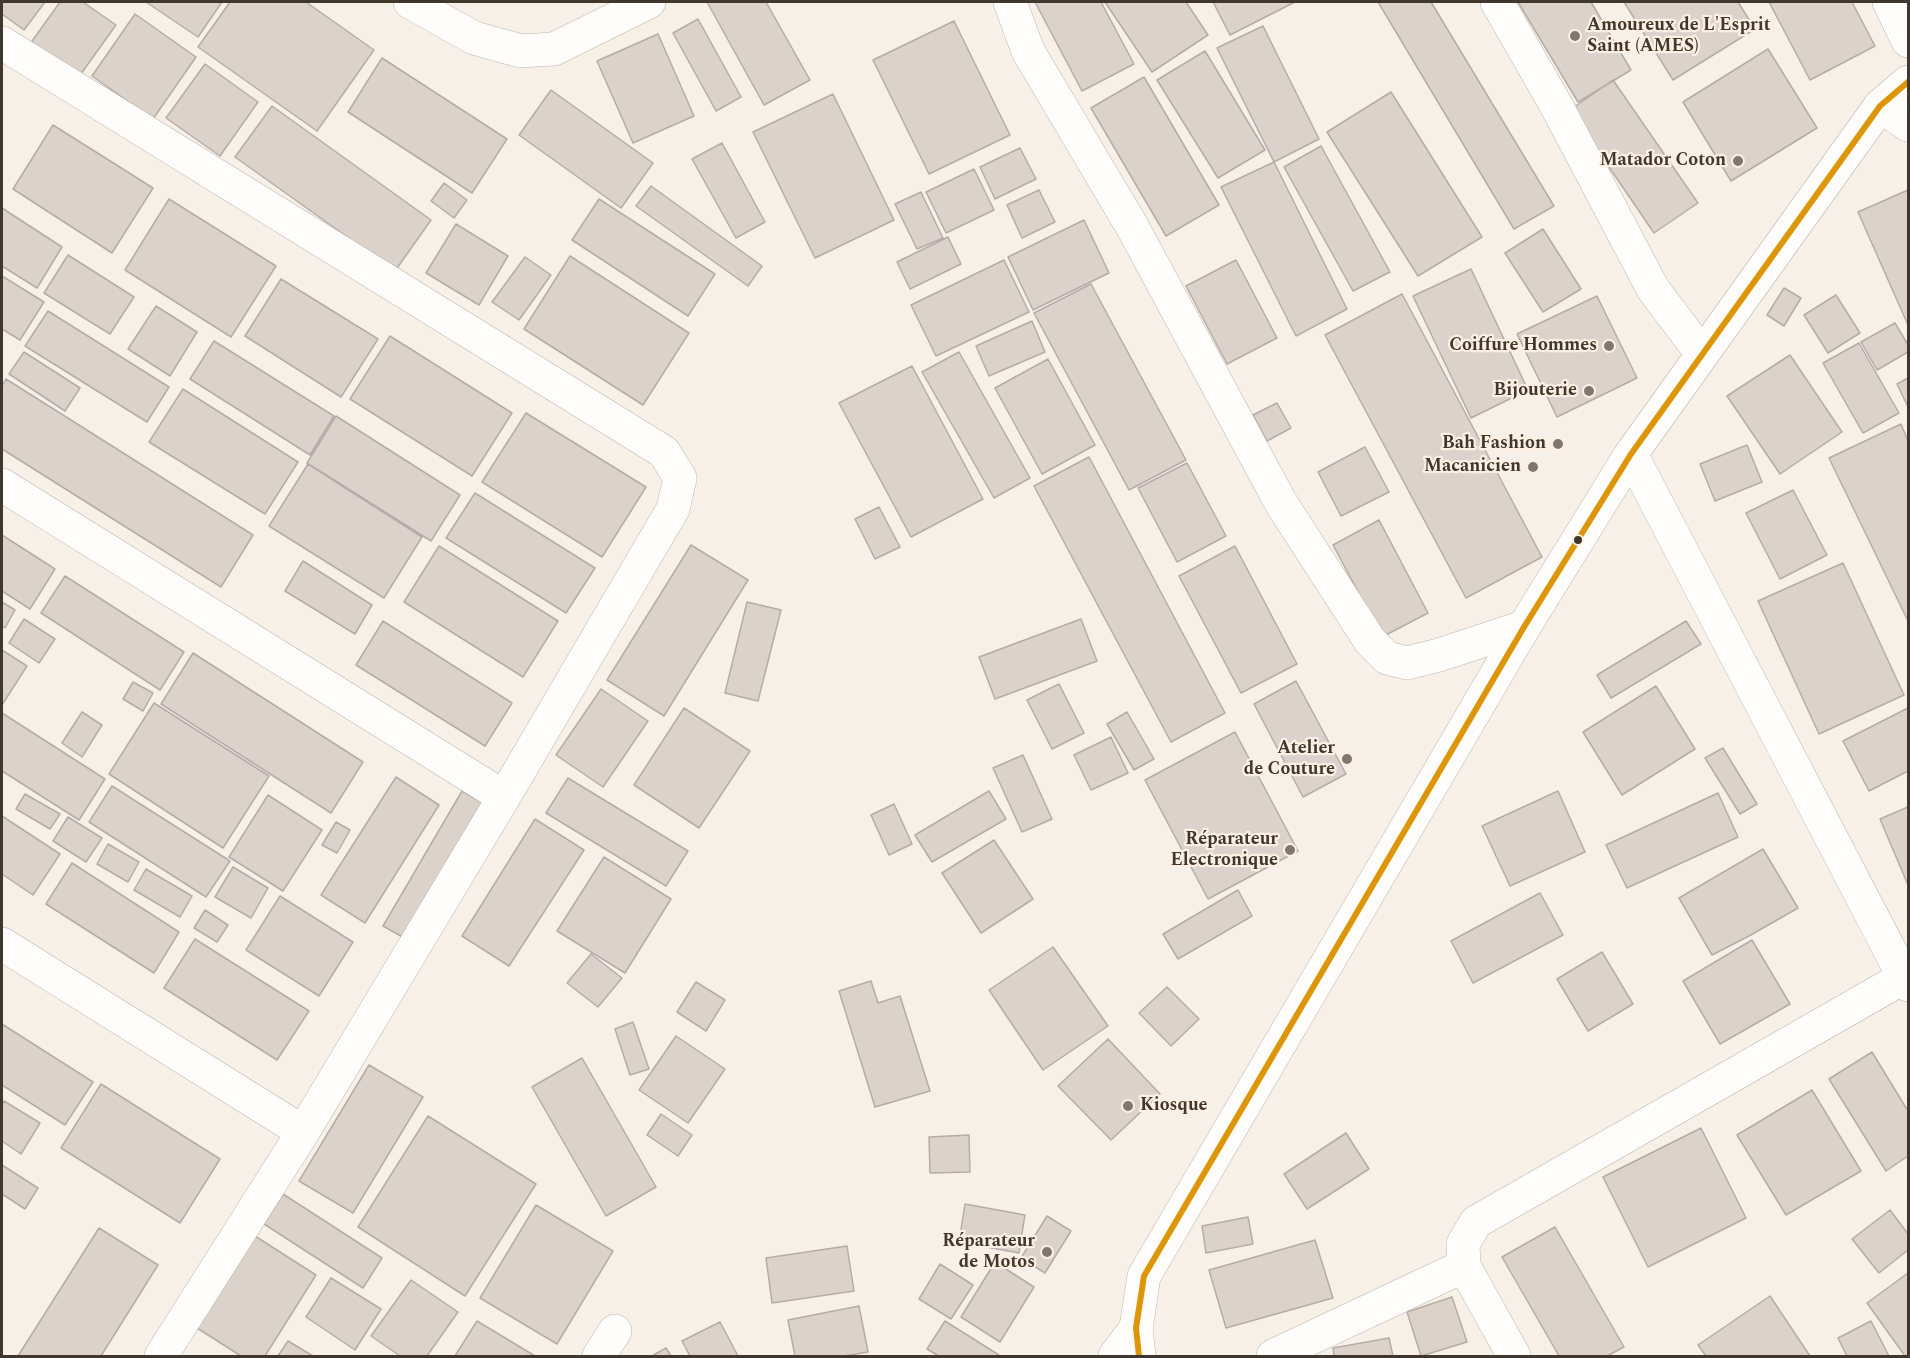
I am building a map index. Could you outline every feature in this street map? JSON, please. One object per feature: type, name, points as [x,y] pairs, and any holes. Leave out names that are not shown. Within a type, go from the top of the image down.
[{"type":"street","points":[[410,2],[474,38],[521,51],[554,49],[650,2]]},
{"type":"street","points":[[1010,2],[1028,51],[1133,228],[1281,503],[1370,641],[1387,658],[1407,663],[1440,655],[1524,627]]},
{"type":"street","points":[[1497,2],[1556,105],[1653,289],[1702,354]]},
{"type":"street","points":[[1889,2],[1908,41]]},
{"type":"street","points":[[2,43],[664,452],[681,478],[674,509],[504,797],[303,1132],[161,1356]]},
{"type":"street","points":[[1115,1356],[1137,1342],[1144,1276],[1524,627],[1631,454],[1880,106],[1908,82]]},
{"type":"street","points":[[1880,106],[1908,125]]},
{"type":"street","points":[[1514,1356],[1464,1266],[1463,1244],[1476,1222],[1907,979],[1631,454]]},
{"type":"street","points":[[2,485],[504,797]]},
{"type":"street","points":[[2,944],[303,1132]]},
{"type":"street","points":[[1272,1356],[1464,1266]]},
{"type":"building","points":[[2,2],[45,2],[24,30],[2,14]]},
{"type":"building","points":[[60,2],[83,2],[116,25],[78,78],[30,44]]},
{"type":"building","points":[[146,2],[222,2],[198,37]]},
{"type":"building","points":[[230,2],[306,2],[374,50],[317,131],[198,47]]},
{"type":"building","points":[[707,2],[766,2],[810,80],[764,105]]},
{"type":"building","points":[[1035,2],[1101,2],[1134,64],[1082,91]]},
{"type":"building","points":[[1105,2],[1186,2],[1208,35],[1152,72]]},
{"type":"building","points":[[1213,2],[1295,2],[1230,35]]},
{"type":"building","points":[[1378,2],[1431,2],[1554,206],[1514,229]]},
{"type":"building","name":"Amoureux de L'Esprit Saint (AMES)","points":[[1518,2],[1591,2],[1631,70],[1578,102]]},
{"type":"building","points":[[1624,2],[1738,2],[1755,29],[1673,80]]},
{"type":"building","points":[[1769,2],[1852,2],[1875,46],[1810,80]]},
{"type":"building","points":[[135,14],[196,57],[153,119],[92,76]]},
{"type":"building","points":[[698,19],[741,97],[716,111],[673,33]]},
{"type":"building","points":[[954,21],[1010,135],[929,174],[873,60]]},
{"type":"building","points":[[1263,26],[1319,139],[1274,162],[1217,48]]},
{"type":"building","points":[[658,34],[694,116],[633,143],[597,61]]},
{"type":"building","points":[[1768,49],[1817,128],[1731,181],[1683,102]]},
{"type":"building","points":[[1205,51],[1265,150],[1218,178],[1157,80]]},
{"type":"building","points":[[382,58],[507,139],[472,193],[348,112]]},
{"type":"building","points":[[205,64],[258,102],[220,156],[166,118]]},
{"type":"building","points":[[1144,77],[1219,205],[1166,236],[1091,108]]},
{"type":"building","points":[[1613,80],[1698,203],[1654,233],[1570,110]]},
{"type":"building","points":[[551,90],[653,163],[621,208],[519,135]]},
{"type":"building","points":[[1391,92],[1482,237],[1418,276],[1327,132]]},
{"type":"building","points":[[833,94],[894,220],[815,258],[753,132]]},
{"type":"building","points":[[272,106],[431,220],[395,271],[235,157]]},
{"type":"building","points":[[53,125],[153,188],[112,253],[13,189]]},
{"type":"building","points":[[722,143],[765,222],[736,238],[692,159]]},
{"type":"building","points":[[1321,146],[1390,272],[1353,291],[1284,167]]},
{"type":"building","points":[[1020,148],[1036,179],[995,199],[980,167]]},
{"type":"building","points":[[1274,162],[1347,309],[1296,336],[1221,187]]},
{"type":"building","points":[[974,169],[994,210],[946,233],[926,192]]},
{"type":"building","points":[[444,183],[467,200],[454,218],[431,201]]},
{"type":"building","points":[[651,186],[762,266],[748,286],[636,206]]},
{"type":"building","points":[[1039,190],[1055,222],[1022,238],[1007,205]]},
{"type":"building","points":[[1908,190],[1908,325],[1858,212]]},
{"type":"building","points":[[921,192],[943,238],[917,249],[895,204]]},
{"type":"building","points":[[169,199],[276,266],[231,337],[125,270]]},
{"type":"building","points":[[599,199],[715,274],[688,316],[572,240]]},
{"type":"building","points":[[2,208],[62,247],[37,288],[2,266]]},
{"type":"building","points":[[1084,220],[1109,273],[1033,310],[1008,257]]},
{"type":"building","points":[[456,224],[508,256],[479,305],[426,273]]},
{"type":"building","points":[[1543,229],[1581,289],[1543,312],[1505,253]]},
{"type":"building","points":[[948,237],[961,264],[910,289],[897,262]]},
{"type":"building","points":[[68,255],[134,297],[110,334],[44,293]]},
{"type":"building","points":[[570,256],[689,333],[643,405],[524,329]]},
{"type":"building","points":[[525,257],[551,275],[519,320],[492,302]]},
{"type":"building","points":[[1004,260],[1029,312],[936,356],[911,305]]},
{"type":"building","points":[[1236,260],[1277,338],[1227,364],[1186,286]]},
{"type":"building","points":[[1471,269],[1528,390],[1471,418],[1413,296]]},
{"type":"building","points":[[2,276],[44,302],[20,340],[2,329]]},
{"type":"building","points":[[281,279],[378,339],[341,397],[245,336]]},
{"type":"building","points":[[1091,284],[1186,460],[1129,490],[1034,313]]},
{"type":"building","points":[[1784,288],[1801,298],[1784,326],[1767,315]]},
{"type":"building","points":[[1402,294],[1542,557],[1466,598],[1325,335]]},
{"type":"building","points":[[1836,295],[1860,333],[1828,353],[1804,315]]},
{"type":"building","points":[[1597,296],[1637,378],[1557,417],[1517,334]]},
{"type":"building","points":[[156,306],[197,332],[170,376],[128,349]]},
{"type":"building","points":[[48,311],[169,387],[147,422],[25,346]]},
{"type":"building","points":[[1032,321],[1045,352],[989,376],[976,346]]},
{"type":"building","points":[[1895,323],[1908,345],[1908,352],[1877,370],[1861,342]]},
{"type":"building","points":[[390,336],[512,413],[472,476],[350,399]]},
{"type":"building","points":[[214,341],[334,416],[310,455],[190,379]]},
{"type":"building","points":[[1859,343],[1899,413],[1863,433],[1823,363]]},
{"type":"building","points":[[24,352],[80,388],[65,411],[9,374]]},
{"type":"building","points":[[959,352],[1030,478],[994,498],[922,372]]},
{"type":"building","points":[[1790,355],[1842,432],[1780,474],[1727,396]]},
{"type":"building","points":[[1048,359],[1095,445],[1042,474],[995,388]]},
{"type":"building","points":[[912,366],[983,499],[911,537],[839,403]]},
{"type":"building","points":[[1908,378],[1908,407],[1897,384]]},
{"type":"building","points":[[6,379],[253,535],[221,587],[2,449],[2,386]]},
{"type":"building","points":[[183,389],[298,462],[265,514],[149,442]]},
{"type":"building","points":[[1277,403],[1291,428],[1267,441],[1253,415]]},
{"type":"building","points":[[526,413],[646,487],[602,557],[482,482]]},
{"type":"building","points":[[336,416],[460,495],[431,541],[307,463]]},
{"type":"building","points":[[1901,424],[1908,441],[1908,621],[1829,458]]},
{"type":"building","points":[[1747,445],[1762,482],[1715,501],[1700,464]]},
{"type":"building","points":[[1365,447],[1389,492],[1341,516],[1318,472]]},
{"type":"building","points":[[1089,457],[1225,713],[1171,742],[1034,486]]},
{"type":"building","points":[[1187,463],[1226,536],[1177,562],[1138,488]]},
{"type":"building","points":[[308,464],[422,537],[384,598],[269,526]]},
{"type":"building","points":[[1793,490],[1827,555],[1780,579],[1746,513]]},
{"type":"building","points":[[475,493],[595,568],[566,613],[446,538]]},
{"type":"building","points":[[879,507],[900,547],[875,559],[855,519]]},
{"type":"building","points":[[1379,520],[1428,613],[1382,637],[1333,545]]},
{"type":"building","points":[[2,535],[55,569],[30,609],[2,591]]},
{"type":"building","points":[[691,545],[748,580],[664,716],[607,680]]},
{"type":"building","points":[[439,546],[558,621],[523,677],[404,602]]},
{"type":"building","points":[[1235,546],[1297,664],[1241,693],[1179,576]]},
{"type":"building","points":[[303,561],[372,605],[355,634],[285,591]]},
{"type":"building","points":[[1843,563],[1904,695],[1819,734],[1758,601]]},
{"type":"building","points":[[65,576],[184,652],[160,690],[41,613]]},
{"type":"building","points":[[2,602],[15,610],[5,628],[2,626]]},
{"type":"building","points":[[747,602],[781,610],[758,701],[725,693]]},
{"type":"building","points":[[24,619],[55,639],[39,663],[9,643]]},
{"type":"building","points":[[1081,619],[1097,661],[995,699],[979,657]]},
{"type":"building","points":[[383,621],[512,703],[485,746],[356,665]]},
{"type":"building","points":[[1686,621],[1701,644],[1611,698],[1597,675]]},
{"type":"building","points":[[2,650],[27,666],[2,705]]},
{"type":"building","points":[[193,653],[363,762],[331,813],[161,704]]},
{"type":"building","points":[[1296,681],[1346,774],[1303,797],[1254,704]]},
{"type":"building","points":[[133,682],[153,693],[143,711],[123,699]]},
{"type":"building","points":[[1059,684],[1084,733],[1052,749],[1027,700]]},
{"type":"building","points":[[1656,686],[1695,749],[1622,795],[1583,732]]},
{"type":"building","points":[[601,689],[648,721],[603,787],[556,755]]},
{"type":"building","points":[[154,703],[269,776],[223,848],[109,774]]},
{"type":"building","points":[[684,708],[750,751],[699,828],[634,785]]},
{"type":"building","points":[[1908,708],[1908,771],[1869,791],[1843,741]]},
{"type":"building","points":[[82,712],[102,725],[82,757],[62,743]]},
{"type":"building","points":[[1127,712],[1154,759],[1134,770],[1107,724]]},
{"type":"building","points":[[2,713],[105,779],[79,820],[2,771]]},
{"type":"building","points":[[1235,732],[1298,851],[1208,899],[1145,780]]},
{"type":"building","points":[[1111,737],[1128,773],[1091,790],[1074,755]]},
{"type":"building","points":[[1723,748],[1757,804],[1740,814],[1705,758]]},
{"type":"building","points":[[1023,755],[1052,819],[1022,832],[993,768]]},
{"type":"building","points":[[396,777],[439,805],[365,923],[321,895]]},
{"type":"building","points":[[568,778],[688,851],[666,886],[546,813]]},
{"type":"building","points":[[112,786],[230,861],[206,897],[89,822]]},
{"type":"building","points":[[462,791],[492,808],[413,943],[383,926]]},
{"type":"building","points":[[989,791],[1006,819],[932,862],[915,835]]},
{"type":"building","points":[[1558,791],[1585,852],[1510,886],[1482,826]]},
{"type":"building","points":[[1718,793],[1738,837],[1627,888],[1606,845]]},
{"type":"building","points":[[25,794],[60,814],[50,829],[16,809]]},
{"type":"building","points":[[268,795],[322,830],[283,891],[229,857]]},
{"type":"building","points":[[894,804],[912,844],[889,855],[871,815]]},
{"type":"building","points":[[1908,807],[1908,885],[1880,819]]},
{"type":"building","points":[[2,816],[60,854],[33,895],[2,874]]},
{"type":"building","points":[[68,817],[102,838],[86,862],[53,841]]},
{"type":"building","points":[[535,819],[584,850],[509,966],[462,936]]},
{"type":"building","points":[[336,822],[350,830],[337,853],[322,845]]},
{"type":"building","points":[[994,840],[1033,899],[981,933],[942,873]]},
{"type":"building","points":[[108,844],[139,862],[128,882],[97,864]]},
{"type":"building","points":[[1763,849],[1798,908],[1712,955],[1679,898]]},
{"type":"building","points":[[604,857],[671,899],[625,973],[557,931]]},
{"type":"building","points":[[72,863],[179,932],[154,973],[46,904]]},
{"type":"building","points":[[233,867],[268,888],[251,918],[215,897]]},
{"type":"building","points":[[146,869],[192,896],[180,917],[134,890]]},
{"type":"building","points":[[1238,890],[1252,916],[1178,959],[1163,934]]},
{"type":"building","points":[[1540,893],[1563,935],[1473,983],[1451,941]]},
{"type":"building","points":[[280,896],[353,942],[319,996],[246,950]]},
{"type":"building","points":[[205,910],[228,925],[217,942],[194,928]]},
{"type":"building","points":[[195,939],[309,1011],[277,1060],[164,988]]},
{"type":"building","points":[[1752,940],[1790,1004],[1720,1044],[1683,981]]},
{"type":"building","points":[[1053,947],[1108,1026],[1043,1070],[989,990]]},
{"type":"building","points":[[1602,952],[1633,1004],[1588,1031],[1557,979]]},
{"type":"building","points":[[591,954],[622,978],[598,1007],[567,983]]},
{"type":"building","points":[[871,981],[878,1003],[900,996],[930,1091],[875,1107],[839,991]]},
{"type":"building","points":[[696,982],[725,1000],[706,1031],[677,1012]]},
{"type":"building","points":[[1167,987],[1199,1019],[1171,1046],[1139,1013]]},
{"type":"building","points":[[633,1022],[649,1069],[630,1075],[615,1029]]},
{"type":"building","points":[[2,1024],[93,1082],[65,1125],[2,1085]]},
{"type":"building","points":[[676,1036],[725,1069],[688,1123],[639,1090]]},
{"type":"building","points":[[1108,1039],[1160,1094],[1111,1140],[1058,1086]]},
{"type":"building","points":[[1872,1052],[1908,1111],[1908,1156],[1886,1171],[1829,1079]]},
{"type":"building","points":[[582,1058],[656,1187],[606,1216],[532,1087]]},
{"type":"building","points":[[369,1065],[423,1097],[353,1213],[299,1181]]},
{"type":"building","points":[[101,1084],[220,1159],[180,1223],[61,1148]]},
{"type":"building","points":[[1812,1090],[1861,1171],[1786,1215],[1737,1135]]},
{"type":"building","points":[[4,1101],[40,1123],[21,1154],[2,1141]]},
{"type":"building","points":[[661,1114],[692,1135],[678,1156],[647,1135]]},
{"type":"building","points":[[428,1116],[536,1184],[465,1296],[358,1227]]},
{"type":"building","points":[[1701,1128],[1746,1218],[1648,1267],[1603,1177]]},
{"type":"building","points":[[1346,1133],[1369,1169],[1307,1209],[1284,1174]]},
{"type":"building","points":[[969,1135],[970,1172],[930,1173],[929,1137]]},
{"type":"building","points":[[2,1165],[38,1188],[25,1209],[2,1194]]},
{"type":"building","points":[[283,1194],[382,1258],[363,1288],[264,1224]]},
{"type":"building","points":[[965,1204],[1025,1215],[1019,1253],[959,1242]]},
{"type":"building","points":[[536,1205],[613,1251],[557,1344],[480,1298]]},
{"type":"building","points":[[1890,1210],[1908,1234],[1908,1250],[1879,1273],[1852,1239]]},
{"type":"building","points":[[1047,1216],[1071,1231],[1045,1273],[1021,1258]]},
{"type":"building","points":[[1248,1217],[1253,1244],[1206,1253],[1202,1226]]},
{"type":"building","points":[[1555,1227],[1624,1347],[1607,1356],[1559,1356],[1502,1257]]},
{"type":"building","points":[[99,1228],[158,1265],[101,1356],[18,1356]]},
{"type":"building","points":[[255,1236],[316,1275],[265,1356],[241,1356],[197,1328]]},
{"type":"building","points":[[1315,1240],[1333,1298],[1226,1328],[1209,1270]]},
{"type":"building","points":[[847,1246],[854,1291],[772,1303],[766,1258]]},
{"type":"building","points":[[995,1262],[1034,1287],[1000,1342],[961,1317]]},
{"type":"building","points":[[940,1264],[973,1285],[951,1319],[919,1299]]},
{"type":"building","points":[[1908,1273],[1908,1356],[1905,1356],[1867,1303]]},
{"type":"building","points":[[331,1278],[381,1309],[355,1350],[306,1317]]},
{"type":"building","points":[[411,1280],[458,1312],[427,1356],[400,1356],[371,1336]]},
{"type":"building","points":[[1770,1296],[1810,1356],[1706,1356],[1698,1345]]},
{"type":"building","points":[[1452,1297],[1467,1342],[1421,1356],[1407,1312]]},
{"type":"building","points":[[859,1306],[868,1352],[844,1356],[795,1356],[788,1320]]},
{"type":"building","points":[[477,1321],[535,1356],[455,1356]]},
{"type":"building","points":[[945,1321],[999,1355],[939,1356],[927,1349]]},
{"type":"building","points":[[1871,1321],[1889,1356],[1847,1356],[1838,1338]]},
{"type":"building","points":[[720,1322],[738,1356],[690,1356],[682,1341]]},
{"type":"building","points":[[1389,1338],[1393,1356],[1334,1356],[1333,1348]]},
{"type":"building","points":[[288,1341],[313,1356],[278,1356]]},
{"type":"building","points":[[666,1348],[671,1356],[652,1356]]},
{"type":"transit line","points":[[1139,1356],[1136,1328],[1144,1276],[1524,627],[1631,454],[1880,106],[1908,82]]},
{"type":"place","name":"Amoureux de L'Esprit Saint (AMES)","points":[[1575,36]]},
{"type":"place","name":"Matador Coton","points":[[1738,161]]},
{"type":"place","name":"Coiffure Hommes","points":[[1609,346]]},
{"type":"place","name":"Bijouterie","points":[[1589,391]]},
{"type":"place","name":"Bah Fashion","points":[[1558,444]]},
{"type":"place","name":"Macanicien","points":[[1533,467]]},
{"type":"place","name":"Atelier de Couture","points":[[1347,759]]},
{"type":"place","name":"Réparateur Electronique","points":[[1290,850]]},
{"type":"place","name":"Kiosque","points":[[1128,1106]]},
{"type":"place","name":"Réparateur de Motos","points":[[1047,1252]]}]
